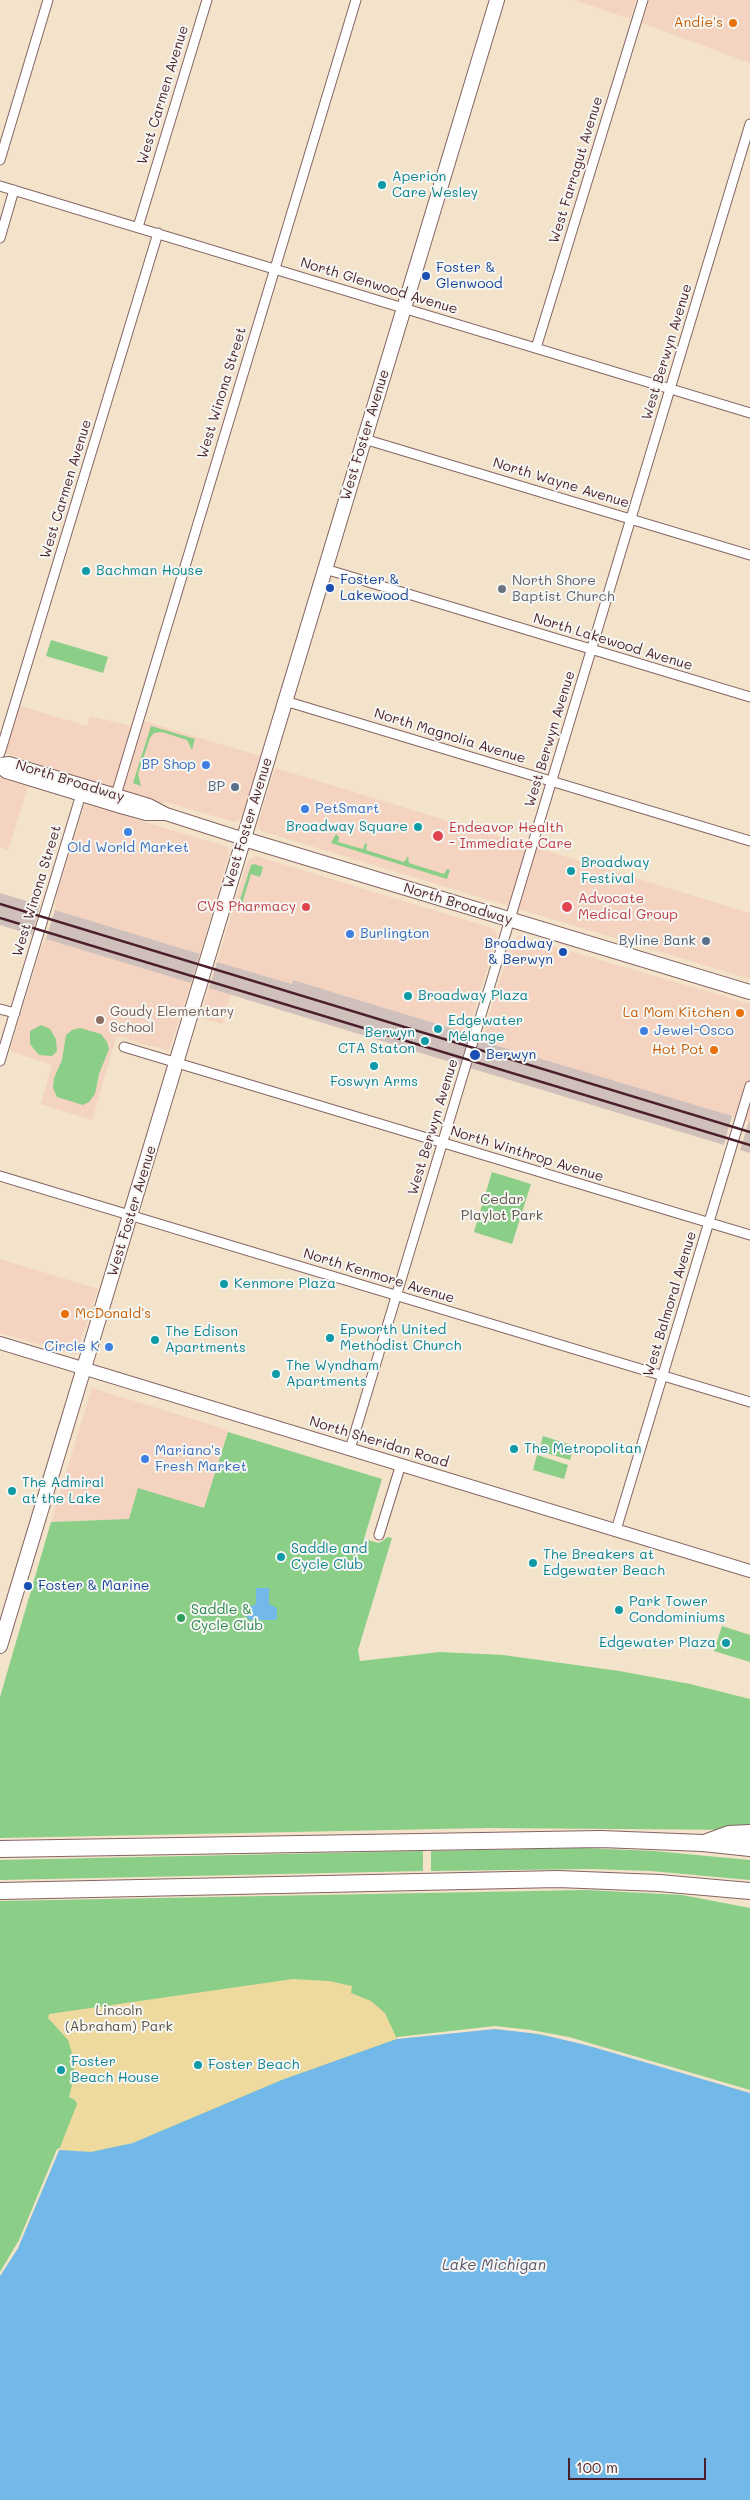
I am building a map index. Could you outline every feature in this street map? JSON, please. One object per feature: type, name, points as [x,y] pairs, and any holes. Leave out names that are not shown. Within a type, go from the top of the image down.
[{"type":"highway","points":[[703,1843],[729,1834],[750,1833]]},
{"type":"highway","points":[[0,1849],[502,1839],[601,1839],[703,1843],[750,1848]]},
{"type":"highway","points":[[0,1891],[558,1879],[722,1888],[750,1892]]},
{"type":"highway","points":[[722,1888],[750,1901]]},
{"type":"main road","name":"West Foster Avenue","points":[[0,1646],[497,0]]},
{"type":"main road","name":"North Broadway","points":[[0,765],[9,763],[146,814],[166,814]]},
{"type":"main road","name":"North Broadway","points":[[82,790],[116,795],[149,805],[166,814],[244,839],[750,992]]},
{"type":"main road","name":"North Sheridan Road","points":[[0,1342],[84,1370],[750,1570]]},
{"type":"street","points":[[0,160],[48,0]]},
{"type":"street","name":"West Carmen Avenue","points":[[138,227],[207,0]]},
{"type":"street","name":"West Winona Street","points":[[116,795],[356,0]]},
{"type":"street","name":"West Farragut Avenue","points":[[536,348],[643,0]]},
{"type":"street","name":"West Berwyn Avenue","points":[[350,1449],[750,124]]},
{"type":"street","name":"North Glenwood Avenue","points":[[0,186],[750,413]]},
{"type":"street","points":[[0,238],[14,190]]},
{"type":"street","name":"West Carmen Avenue","points":[[0,753],[158,233]]},
{"type":"street","name":"North Wayne Avenue","points":[[364,439],[750,555]]},
{"type":"street","name":"North Lakewood Avenue","points":[[325,569],[750,698]]},
{"type":"street","name":"North Magnolia Avenue","points":[[285,701],[750,840]]},
{"type":"street","name":"West Winona Street","points":[[0,1061],[82,790]]},
{"type":"street","points":[[0,1009],[15,1013]]},
{"type":"street","name":"North Winthrop Avenue","points":[[124,1047],[750,1235]]},
{"type":"street","name":"West Balmoral Avenue","points":[[616,1530],[750,1086]]},
{"type":"street","name":"North Kenmore Avenue","points":[[0,1176],[750,1402]]},
{"type":"street","points":[[379,1536],[401,1464]]},
{"type":"shaded area","points":[[574,0],[636,0],[630,19]]},
{"type":"shaded area","points":[[649,0],[750,0],[750,63],[642,23]]},
{"type":"shaded area","points":[[14,704],[87,726],[90,716],[134,727],[137,719],[260,756],[241,819],[234,822],[166,802],[157,804],[55,772],[54,769],[0,751]]},
{"type":"shaded area","points":[[275,768],[750,913],[750,979],[261,831],[258,824]]},
{"type":"shaded area","points":[[0,778],[28,787],[8,850],[0,847]]},
{"type":"shaded area","points":[[85,804],[228,847],[229,854],[200,954],[55,910],[57,894]]},
{"type":"shaded area","points":[[256,856],[495,929],[497,935],[471,1022],[473,1024],[470,1034],[293,980],[292,984],[217,962],[247,863]]},
{"type":"shaded area","points":[[0,893],[40,905],[32,935],[0,925]]},
{"type":"shaded area","points":[[55,910],[200,954],[191,983],[46,939]]},
{"type":"shaded area","points":[[518,936],[750,1004],[750,1122],[478,1040],[478,1037],[483,1035],[512,940]]},
{"type":"shaded area","name":"Goudy Elementary School","points":[[46,939],[191,983],[169,1050],[137,1043],[122,1036],[116,1038],[92,1120],[41,1104],[52,1065],[10,1051],[41,948]]},
{"type":"shaded area","points":[[217,962],[292,984],[293,980],[470,1034],[460,1065],[209,988]]},
{"type":"shaded area","points":[[209,988],[231,995],[222,1024],[201,1018]]},
{"type":"shaded area","points":[[478,1040],[732,1116],[724,1145],[470,1068]]},
{"type":"shaded area","points":[[750,1122],[750,1153],[740,1150]]},
{"type":"shaded area","points":[[0,1259],[98,1289],[76,1355],[0,1333]]},
{"type":"shaded area","name":"Mariano's Fresh Market","points":[[92,1388],[228,1430],[204,1508],[129,1519],[51,1522]]},
{"type":"green space","points":[[51,640],[108,657],[103,673],[46,656]]},
{"type":"green space","points":[[151,726],[195,739],[192,750],[187,740],[162,732],[154,733],[150,738],[138,774],[141,786],[133,783]]},
{"type":"green space","points":[[336,834],[339,837],[338,842],[363,849],[365,843],[367,844],[366,850],[404,862],[408,856],[409,863],[444,874],[447,869],[450,870],[447,879],[331,843]]},
{"type":"green space","points":[[251,865],[263,867],[260,877],[251,874],[240,910],[237,909]]},
{"type":"green space","points":[[41,1025],[50,1029],[56,1039],[57,1051],[52,1056],[39,1055],[30,1044],[30,1031]]},
{"type":"green space","points":[[80,1028],[101,1034],[107,1042],[109,1049],[99,1074],[95,1094],[89,1102],[83,1105],[57,1097],[53,1088],[54,1078],[62,1060],[66,1035],[72,1030]]},
{"type":"green space","name":"Cedar Playlot Park","points":[[492,1172],[531,1184],[512,1244],[474,1232]]},
{"type":"green space","points":[[228,1432],[382,1479],[364,1539],[379,1543],[388,1537],[392,1538],[358,1650],[360,1661],[440,1652],[503,1655],[619,1671],[690,1684],[750,1699],[750,1830],[486,1828],[0,1838],[0,1697],[51,1522],[129,1519],[138,1488],[204,1508]]},
{"type":"green space","points":[[543,1436],[574,1446],[570,1460],[539,1451]]},
{"type":"green space","points":[[537,1455],[568,1465],[564,1479],[533,1470]]},
{"type":"green space","points":[[722,1626],[750,1635],[750,1662],[714,1651]]},
{"type":"green space","points":[[584,1848],[654,1851],[750,1860],[750,1880],[651,1871],[592,1869],[431,1871],[431,1851]]},
{"type":"green space","points":[[423,1851],[423,1871],[0,1880],[0,1860]]},
{"type":"green space","name":"Lincoln (Abraham) Park","points":[[586,1890],[682,1895],[750,1908],[750,2093],[587,2044],[91,2152],[59,2150],[22,2241],[0,2276],[0,1901]]},
{"type":"sand","name":"Foster Beach","points":[[293,1979],[329,1981],[352,1986],[351,1993],[371,2001],[385,2013],[397,2039],[282,2080],[133,2143],[91,2152],[59,2150],[77,2104],[75,2100],[69,2097],[74,2077],[74,2060],[68,2040],[48,2018],[49,2014]]},
{"type":"water","points":[[256,1588],[269,1588],[269,1604],[277,1608],[277,1618],[275,1620],[250,1620],[247,1618],[247,1608],[256,1604]]},
{"type":"water","name":"Lake Michigan","points":[[490,2029],[519,2031],[569,2040],[750,2093],[750,2500],[0,2500],[0,2276],[18,2248],[59,2150],[91,2152],[133,2143],[282,2080],[397,2039]]},
{"type":"pier","points":[[495,2026],[569,2037],[750,2090],[750,2093],[599,2048],[539,2034],[495,2029],[397,2039],[397,2037]]},
{"type":"pier","points":[[60,2148],[18,2248],[0,2276],[0,2272],[19,2240],[57,2149]]},
{"type":"railway","points":[[0,904],[750,1132]]},
{"type":"railway","points":[[0,918],[750,1145]]},
{"type":"place","name":"Andie's","points":[[733,23]]},
{"type":"place","name":"Aperion Care Wesley","points":[[382,185]]},
{"type":"place","name":"Foster & Glenwood","points":[[426,276]]},
{"type":"place","name":"Bachman House","points":[[86,571]]},
{"type":"place","name":"Foster & Lakewood","points":[[330,588]]},
{"type":"place","name":"North Shore Baptist Church","points":[[502,589]]},
{"type":"place","name":"BP Shop","points":[[206,765]]},
{"type":"place","name":"BP","points":[[235,787]]},
{"type":"place","name":"PetSmart","points":[[305,809]]},
{"type":"place","name":"Broadway Square","points":[[418,827]]},
{"type":"place","name":"Old World Market","points":[[128,832]]},
{"type":"place","name":"Endeavor Health - Immediate Care","points":[[438,836]]},
{"type":"place","name":"Broadway Festival","points":[[571,871]]},
{"type":"place","name":"CVS Pharmacy","points":[[306,907]]},
{"type":"place","name":"Advocate Medical Group","points":[[567,907]]},
{"type":"place","name":"Burlington","points":[[350,934]]},
{"type":"place","name":"Byline Bank","points":[[706,941]]},
{"type":"place","name":"Broadway & Berwyn","points":[[563,952]]},
{"type":"place","name":"Broadway Plaza","points":[[408,996]]},
{"type":"place","name":"La Mom Kitchen","points":[[740,1013]]},
{"type":"place","name":"Goudy Elementary School","points":[[100,1020]]},
{"type":"place","name":"Edgewater Mélange","points":[[438,1029]]},
{"type":"place","name":"Jewel-Osco","points":[[644,1031]]},
{"type":"place","name":"Berwyn CTA Staton","points":[[425,1041]]},
{"type":"place","name":"Hot Pot","points":[[714,1050]]},
{"type":"place","name":"Berwyn","points":[[475,1055]]},
{"type":"place","name":"Foswyn Arms","points":[[374,1066]]},
{"type":"place","name":"Kenmore Plaza","points":[[224,1284]]},
{"type":"place","name":"McDonald's","points":[[65,1314]]},
{"type":"place","name":"Epworth United Methodist Church","points":[[330,1338]]},
{"type":"place","name":"The Edison Apartments","points":[[155,1340]]},
{"type":"place","name":"Circle K","points":[[109,1347]]},
{"type":"place","name":"The Wyndham Apartments","points":[[276,1374]]},
{"type":"place","name":"The Metropolitan","points":[[514,1449]]},
{"type":"place","name":"Mariano's Fresh Market","points":[[145,1459]]},
{"type":"place","name":"The Admiral at the Lake","points":[[12,1491]]},
{"type":"place","name":"Saddle and Cycle Club","points":[[281,1557]]},
{"type":"place","name":"The Breakers at Edgewater Beach","points":[[533,1563]]},
{"type":"place","name":"Foster & Marine","points":[[28,1586]]},
{"type":"place","name":"Park Tower Condominiums","points":[[619,1610]]},
{"type":"place","name":"Saddle & Cycle Club","points":[[181,1618]]},
{"type":"place","name":"Edgewater Plaza","points":[[726,1643]]},
{"type":"place","name":"Foster Beach","points":[[198,2065]]},
{"type":"place","name":"Foster Beach House","points":[[61,2070]]}]
